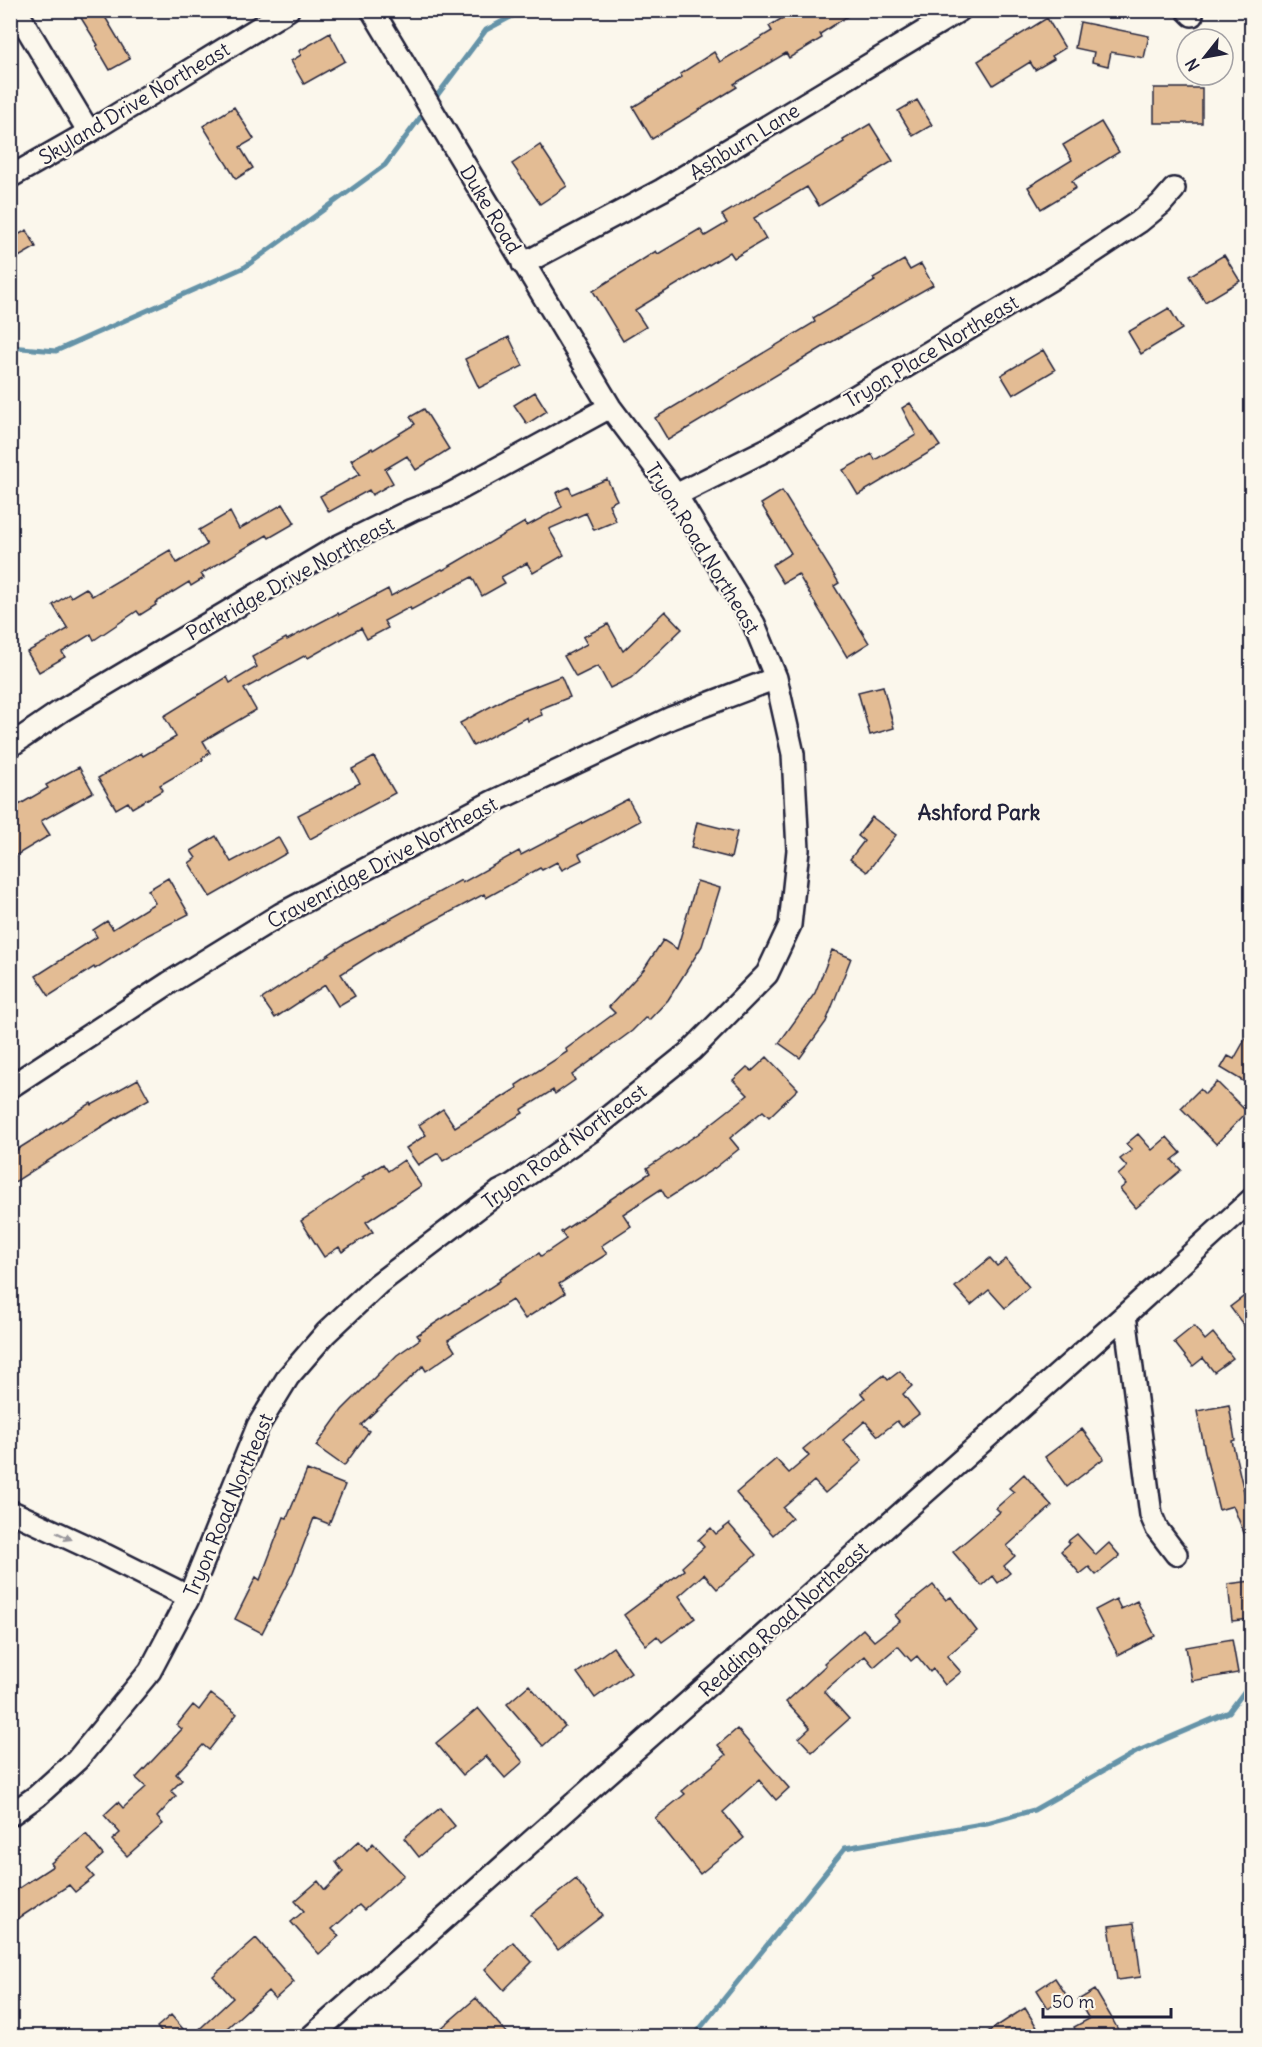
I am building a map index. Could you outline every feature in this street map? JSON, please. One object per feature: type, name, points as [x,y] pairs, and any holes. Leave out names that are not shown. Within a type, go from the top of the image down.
[{"type":"street","points":[[16,10],[89,132]]},
{"type":"street","name":"Skyland Drive Northeast","points":[[10,177],[89,132],[288,10]]},
{"type":"street","name":"Duke Road","points":[[372,10],[610,407]]},
{"type":"street","name":"Ashburn Lane","points":[[523,264],[662,190],[960,10]]},
{"type":"street","name":"Tryon Place Northeast","points":[[676,495],[768,449],[1068,269],[1139,222],[1161,204],[1174,189]]},
{"type":"street","name":"Tryon Road Northeast","points":[[10,1815],[37,1796],[76,1760],[150,1671],[189,1598],[193,1583],[258,1426],[288,1377],[326,1333],[378,1284],[499,1192],[591,1131],[692,1050],[767,974],[790,925],[798,850],[793,754],[776,678],[754,624],[676,495],[610,407]]},
{"type":"street","name":"Parkridge Drive Northeast","points":[[10,746],[61,711],[337,547],[412,510],[445,497],[610,407]]},
{"type":"street","name":"Cravenridge Drive Northeast","points":[[10,1087],[169,983],[281,914],[492,802],[671,718],[776,678]]},
{"type":"street","name":"Redding Road Northeast","points":[[312,2037],[1125,1315],[1251,1199]]},
{"type":"street","points":[[1125,1315],[1152,1515],[1157,1529],[1176,1554]]},
{"type":"street","points":[[10,1511],[105,1554],[189,1598]]},
{"type":"building","points":[[76,10],[101,10],[130,59],[110,70],[96,46],[98,45]]},
{"type":"building","points":[[796,10],[857,10],[820,34],[822,38],[789,58],[786,53],[734,84],[737,87],[652,139],[633,107],[682,77],[680,74],[714,52],[720,62],[772,31],[769,26]]},
{"type":"building","points":[[1047,18],[1065,48],[1052,56],[1054,59],[1035,70],[1030,62],[993,85],[978,61]]},
{"type":"building","points":[[1080,22],[1149,36],[1144,58],[1111,52],[1108,66],[1092,62],[1094,52],[1075,48]]},
{"type":"building","points":[[330,33],[345,61],[304,84],[291,61],[301,55],[299,51]]},
{"type":"building","points":[[1154,88],[1202,88],[1202,123],[1154,123]]},
{"type":"building","points":[[917,100],[932,125],[913,136],[898,111]]},
{"type":"building","points":[[234,107],[254,139],[240,147],[253,168],[236,179],[203,126]]},
{"type":"building","points":[[1101,122],[1119,152],[1072,181],[1076,188],[1041,209],[1028,187],[1072,160],[1063,145]]},
{"type":"building","points":[[870,124],[893,161],[819,206],[807,187],[754,218],[766,239],[734,258],[730,252],[635,310],[646,327],[623,341],[593,291],[656,251],[658,254],[700,229],[705,236],[727,223],[722,215]]},
{"type":"building","points":[[540,145],[567,186],[540,204],[512,164]]},
{"type":"building","points":[[27,230],[36,247],[10,262],[10,239]]},
{"type":"building","points":[[1224,255],[1240,281],[1205,302],[1189,276]]},
{"type":"building","points":[[904,260],[910,270],[921,264],[933,285],[828,344],[668,440],[655,418],[815,322],[813,318],[875,281],[873,278]]},
{"type":"building","points":[[1169,308],[1182,329],[1141,354],[1128,332]]},
{"type":"building","points":[[509,337],[523,366],[479,388],[465,359]]},
{"type":"building","points":[[1043,350],[1055,370],[1013,395],[1001,375]]},
{"type":"building","points":[[535,392],[547,411],[527,424],[514,405]]},
{"type":"building","points":[[910,403],[940,446],[858,495],[843,470],[872,454],[875,460],[916,435],[902,408]]},
{"type":"building","points":[[424,409],[449,449],[416,470],[407,456],[385,469],[393,483],[372,495],[369,490],[329,512],[320,496],[360,474],[351,460],[372,448],[373,450],[415,424],[410,417]]},
{"type":"building","points":[[607,479],[617,500],[609,504],[616,521],[594,530],[586,513],[549,529],[564,555],[533,573],[527,563],[501,577],[505,583],[482,596],[472,577],[411,610],[410,607],[384,621],[388,628],[367,639],[361,628],[308,658],[306,655],[244,689],[256,710],[203,741],[210,753],[202,758],[203,760],[160,785],[163,790],[132,808],[128,802],[116,809],[98,778],[141,753],[143,756],[176,737],[164,716],[227,677],[230,683],[257,667],[252,657],[286,638],[287,640],[388,589],[391,596],[443,570],[525,522],[527,526],[562,507],[556,493],[569,487],[572,494]]},
{"type":"building","points":[[782,491],[839,583],[834,586],[869,643],[847,657],[798,574],[783,583],[772,565],[791,553],[761,504]]},
{"type":"building","points":[[283,504],[295,523],[269,538],[267,535],[201,574],[204,578],[191,586],[189,582],[140,615],[137,611],[94,640],[91,634],[62,652],[65,657],[39,672],[27,652],[68,629],[53,605],[69,594],[71,597],[86,588],[92,596],[170,550],[177,563],[207,545],[199,530],[230,512],[239,529]]},
{"type":"building","points":[[665,611],[682,629],[631,678],[610,688],[598,666],[576,677],[564,656],[587,644],[583,637],[608,624],[623,651]]},
{"type":"building","points":[[561,676],[570,697],[540,709],[542,715],[528,721],[527,717],[473,746],[460,723],[510,696]]},
{"type":"building","points":[[883,686],[894,728],[870,735],[858,692]]},
{"type":"building","points":[[374,757],[395,793],[310,839],[298,815],[360,783],[352,769]]},
{"type":"building","points":[[79,767],[93,792],[41,821],[50,835],[10,859],[10,810],[48,788],[46,785]]},
{"type":"building","points":[[628,799],[640,821],[579,854],[582,860],[562,870],[557,862],[542,870],[540,868],[486,898],[484,894],[376,952],[341,974],[355,996],[338,1006],[325,985],[275,1018],[262,999],[346,943],[461,880],[462,883],[519,851],[521,855]]},
{"type":"building","points":[[872,817],[896,835],[867,872],[850,859],[864,841],[858,836]]},
{"type":"building","points":[[697,822],[737,832],[731,858],[691,848]]},
{"type":"building","points":[[216,836],[231,862],[278,837],[287,853],[210,897],[189,863],[196,858],[191,851]]},
{"type":"building","points":[[168,878],[189,914],[148,935],[49,996],[36,976],[97,937],[93,930],[107,921],[113,929],[155,903],[148,890]]},
{"type":"building","points":[[697,881],[720,888],[702,946],[668,1000],[649,1020],[646,1017],[632,1031],[572,1075],[575,1080],[555,1094],[553,1090],[521,1110],[523,1113],[443,1161],[438,1153],[418,1165],[406,1148],[426,1135],[419,1125],[443,1109],[455,1127],[517,1088],[516,1085],[567,1052],[566,1049],[615,1013],[609,1007],[644,969],[663,940],[677,949]]},
{"type":"building","points":[[832,950],[851,958],[826,1022],[800,1058],[779,1043],[815,993]]},
{"type":"building","points":[[1251,1029],[1251,1086],[1221,1068],[1228,1056],[1234,1059]]},
{"type":"building","points":[[767,1057],[798,1089],[769,1117],[763,1111],[730,1138],[739,1149],[715,1168],[667,1199],[661,1189],[623,1214],[631,1226],[601,1246],[607,1254],[559,1284],[565,1293],[525,1319],[512,1300],[448,1340],[455,1351],[426,1371],[423,1366],[361,1425],[369,1431],[344,1466],[316,1446],[342,1410],[397,1355],[420,1339],[417,1335],[539,1253],[541,1256],[566,1239],[561,1232],[650,1173],[647,1168],[698,1134],[748,1095],[733,1080],[747,1067],[752,1071]]},
{"type":"building","points":[[138,1079],[149,1099],[10,1185],[10,1154],[91,1103],[92,1105]]},
{"type":"building","points":[[1217,1082],[1247,1112],[1216,1144],[1181,1108],[1200,1089],[1205,1094]]},
{"type":"building","points":[[1138,1134],[1152,1150],[1167,1137],[1181,1153],[1172,1160],[1181,1170],[1136,1208],[1120,1189],[1126,1184],[1118,1175],[1127,1167],[1120,1159],[1132,1150],[1126,1144]]},
{"type":"building","points":[[404,1160],[421,1186],[366,1222],[373,1232],[342,1252],[339,1247],[324,1257],[301,1221],[383,1164],[388,1171]]},
{"type":"building","points":[[990,1258],[997,1266],[1006,1259],[1029,1287],[1005,1308],[989,1290],[971,1305],[955,1287]]},
{"type":"building","points":[[1251,1291],[1251,1335],[1230,1307]]},
{"type":"building","points":[[1194,1326],[1205,1340],[1213,1333],[1233,1358],[1214,1372],[1203,1358],[1193,1366],[1174,1342]]},
{"type":"building","points":[[900,1371],[912,1386],[903,1394],[919,1414],[902,1427],[897,1421],[878,1436],[865,1421],[843,1440],[862,1461],[825,1493],[814,1481],[783,1508],[792,1518],[773,1535],[736,1493],[776,1459],[789,1473],[809,1456],[803,1449],[865,1398],[861,1393],[884,1375],[888,1380]]},
{"type":"building","points":[[1229,1405],[1235,1440],[1232,1441],[1251,1521],[1251,1545],[1249,1545],[1233,1506],[1219,1510],[1197,1411]]},
{"type":"building","points":[[1082,1429],[1104,1458],[1067,1487],[1045,1457]]},
{"type":"building","points":[[307,1470],[345,1485],[329,1524],[314,1518],[293,1572],[262,1633],[235,1619],[256,1577],[260,1580],[284,1517],[287,1518]]},
{"type":"building","points":[[1024,1474],[1052,1506],[1007,1546],[1015,1556],[1004,1566],[1010,1573],[998,1583],[993,1576],[982,1586],[953,1552],[1000,1512],[996,1508],[1014,1492],[1009,1488]]},
{"type":"building","points":[[729,1524],[756,1555],[717,1589],[704,1574],[679,1596],[695,1618],[662,1642],[657,1636],[646,1645],[624,1615],[684,1570],[682,1567],[704,1547],[698,1540],[711,1528],[716,1534]]},
{"type":"building","points":[[1077,1534],[1096,1555],[1109,1543],[1120,1556],[1096,1575],[1089,1567],[1080,1574],[1061,1551]]},
{"type":"building","points":[[1251,1581],[1251,1619],[1232,1621],[1228,1584]]},
{"type":"building","points":[[933,1585],[946,1600],[951,1597],[977,1631],[947,1656],[961,1672],[945,1685],[933,1669],[930,1672],[917,1656],[911,1661],[898,1646],[874,1667],[865,1656],[824,1691],[849,1719],[812,1752],[799,1738],[810,1728],[786,1702],[826,1665],[824,1663],[863,1629],[874,1641],[900,1621],[895,1615]]},
{"type":"building","points":[[1116,1599],[1121,1609],[1137,1601],[1155,1636],[1118,1655],[1095,1610]]},
{"type":"building","points":[[1232,1639],[1238,1673],[1192,1681],[1186,1647]]},
{"type":"building","points":[[613,1647],[631,1672],[595,1698],[577,1673]]},
{"type":"building","points":[[529,1685],[565,1726],[543,1746],[507,1704]]},
{"type":"building","points":[[211,1694],[237,1714],[209,1750],[203,1745],[176,1774],[182,1780],[171,1791],[176,1796],[157,1817],[163,1824],[127,1856],[112,1840],[120,1833],[104,1815],[118,1802],[123,1808],[146,1787],[136,1778],[182,1729],[177,1725],[193,1705],[199,1710]]},
{"type":"building","points":[[478,1708],[523,1762],[505,1778],[486,1756],[463,1775],[436,1743]]},
{"type":"building","points":[[737,1729],[789,1788],[776,1800],[759,1780],[723,1812],[744,1838],[700,1874],[655,1818],[685,1794],[682,1791],[726,1755],[718,1745]]},
{"type":"building","points":[[440,1808],[455,1826],[419,1857],[404,1838]]},
{"type":"building","points":[[86,1834],[103,1855],[87,1869],[94,1877],[75,1892],[69,1885],[10,1924],[10,1894],[53,1866],[51,1863]]},
{"type":"building","points":[[359,1841],[367,1850],[373,1843],[404,1875],[364,1910],[359,1905],[332,1929],[339,1936],[319,1954],[291,1922],[304,1911],[295,1901],[318,1881],[325,1890],[343,1872],[336,1862]]},
{"type":"building","points":[[576,1879],[603,1915],[558,1950],[531,1915]]},
{"type":"building","points":[[1134,1923],[1141,1977],[1117,1980],[1109,1926]]},
{"type":"building","points":[[256,1938],[294,1982],[275,1999],[268,1991],[227,2028],[234,2037],[191,2037],[233,1998],[213,1976]]},
{"type":"building","points":[[513,1942],[532,1962],[504,1990],[485,1969]]},
{"type":"building","points":[[1055,1978],[1067,1996],[1048,2008],[1037,1990]]},
{"type":"building","points":[[1095,1990],[1122,2037],[1079,2037],[1074,2027],[1089,2019],[1078,2000]]},
{"type":"building","points":[[476,1998],[510,2037],[431,2037]]},
{"type":"building","points":[[1025,2008],[1043,2037],[980,2037]]},
{"type":"building","points":[[171,2015],[190,2037],[165,2037],[157,2027]]},
{"type":"waterway","points":[[433,101],[486,30],[524,10]]},
{"type":"waterway","points":[[10,347],[56,351],[245,267],[385,165],[425,111]]},
{"type":"waterway","points":[[694,2036],[845,1848],[987,1823],[1034,1810],[1138,1751],[1229,1712],[1252,1681]]},
{"type":"district","name":"Ashford Park","points":[[979,812]]}]
